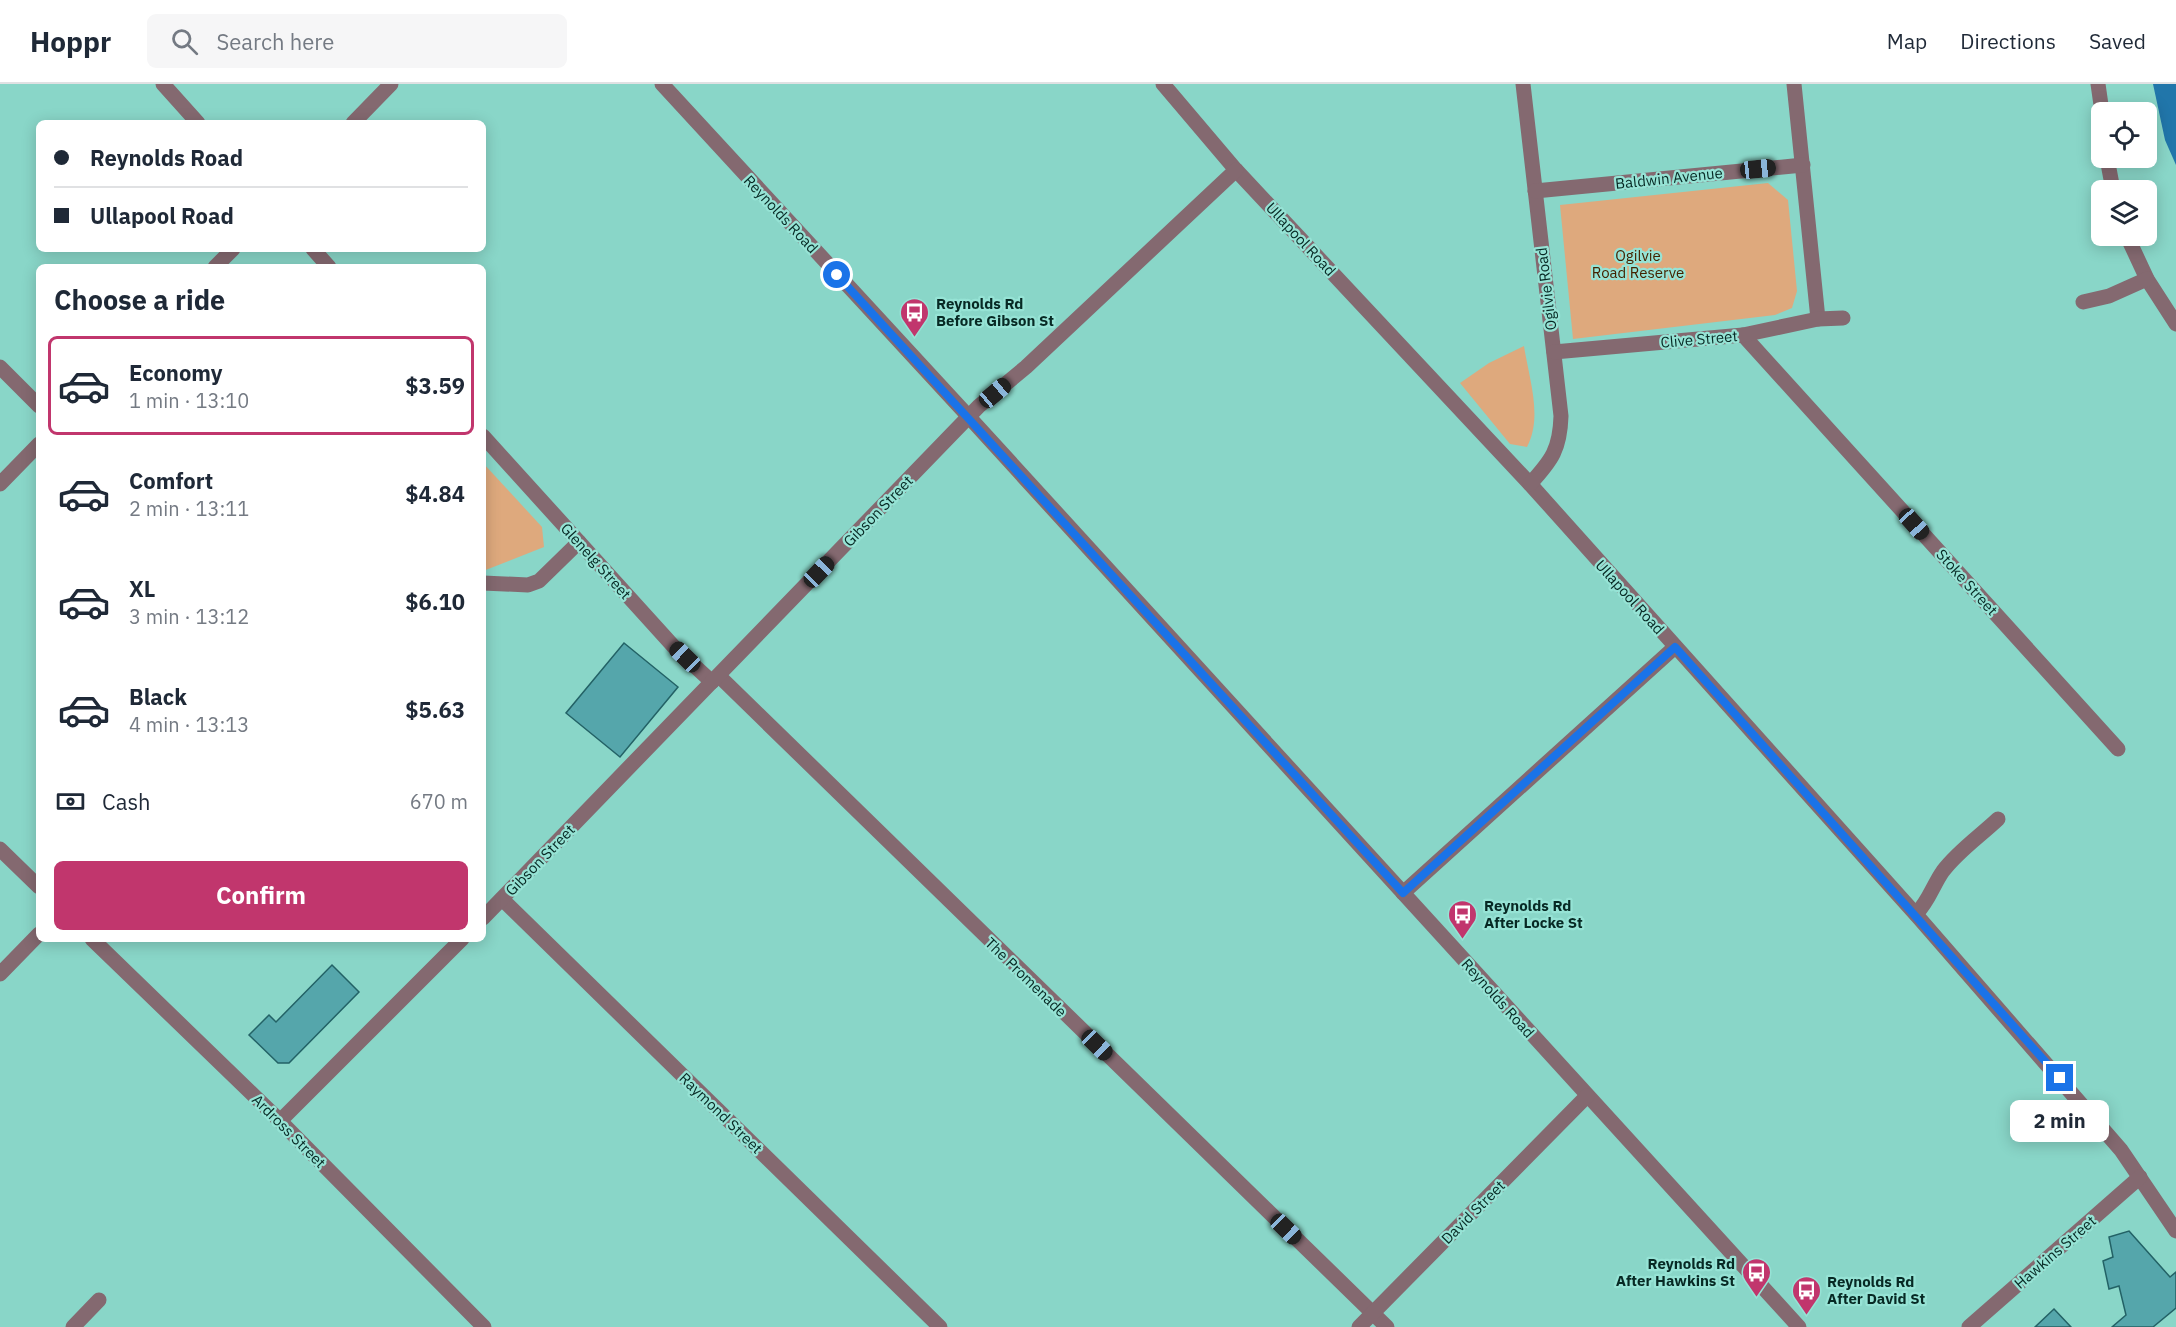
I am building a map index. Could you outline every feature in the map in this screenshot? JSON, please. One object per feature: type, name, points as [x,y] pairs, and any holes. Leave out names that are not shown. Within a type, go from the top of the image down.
[{"type":"street","points":[[163,84],[195,120]]},
{"type":"street","points":[[356,120],[391,84]]},
{"type":"street","name":"Reynolds Road","points":[[662,84],[1799,1327]]},
{"type":"street","name":"Ullapool Road","points":[[1164,84],[1236,170],[1530,484],[2076,1095],[2140,1177],[2176,1230]]},
{"type":"street","name":"Ogilvie Road","points":[[1523,84],[1561,416],[1560,432],[1553,457],[1530,484]]},
{"type":"street","points":[[1794,84],[1818,319]]},
{"type":"street","points":[[2098,84],[2101,102]]},
{"type":"street","name":"Baldwin Avenue","points":[[1535,191],[1803,165]]},
{"type":"street","name":"Gibson Street","points":[[486,915],[969,417],[1026,367],[1236,170]]},
{"type":"street","points":[[2132,246],[2147,279],[2176,324]]},
{"type":"street","points":[[218,264],[230,252]]},
{"type":"street","points":[[316,252],[326,264]]},
{"type":"street","points":[[2083,302],[2109,296],[2147,279]]},
{"type":"street","name":"Clive Street","points":[[1554,351],[1743,335],[1818,319],[1843,318]]},
{"type":"street","name":"Stoke Street","points":[[1743,335],[2118,749]]},
{"type":"street","points":[[0,367],[36,403]]},
{"type":"street","name":"Glenelg Street","points":[[486,439],[675,648],[716,679]]},
{"type":"street","points":[[0,484],[36,447]]},
{"type":"street","points":[[486,583],[528,585],[539,581],[579,543]]},
{"type":"street","points":[[1403,893],[1675,647]]},
{"type":"street","name":"The Promenade","points":[[716,679],[1387,1327]]},
{"type":"street","points":[[1916,914],[1926,904],[1941,874],[1952,860],[1998,819]]},
{"type":"street","points":[[0,849],[36,884]]},
{"type":"street","name":"Raymond Street","points":[[502,899],[940,1327]]},
{"type":"street","points":[[0,974],[36,937]]},
{"type":"street","name":"Ardross Street","points":[[95,942],[280,1120],[484,1327]]},
{"type":"street","points":[[280,1120],[459,942]]},
{"type":"street","name":"David Street","points":[[1359,1327],[1587,1096]]},
{"type":"street","name":"Hawkins Street","points":[[1969,1327],[2140,1177]]},
{"type":"street","points":[[73,1327],[99,1300]]},
{"type":"green space","name":"Ogilvie Road Reserve","points":[[1768,183],[1788,200],[1797,291],[1792,308],[1775,315],[1573,339],[1560,205]]},
{"type":"green space","points":[[1524,346],[1534,411],[1532,435],[1527,447],[1510,444],[1460,383],[1489,363]]},
{"type":"green space","points":[[486,466],[542,527],[544,547],[486,570]]},
{"type":"water","points":[[2153,84],[2176,84],[2176,165],[2165,140]]},
{"type":"building","points":[[624,643],[678,687],[620,757],[566,713]]},
{"type":"building","points":[[332,965],[359,992],[289,1063],[278,1063],[249,1035],[269,1015],[276,1022]]},
{"type":"building","points":[[2129,1231],[2170,1277],[2176,1272],[2176,1308],[2153,1327],[2112,1327],[2126,1315],[2119,1286],[2109,1289],[2103,1261],[2113,1257],[2109,1237]]},
{"type":"building","points":[[2054,1309],[2071,1327],[2035,1327]]},
{"type":"place","name":"Reynolds Rd Before Gibson St","points":[[915,338]]},
{"type":"place","name":"Reynolds Rd After Locke St","points":[[1463,940]]},
{"type":"place","name":"Reynolds Rd After Hawkins St","points":[[1756,1298]]},
{"type":"place","name":"Reynolds Rd After David St","points":[[1806,1316]]},
{"type":"route","points":[[837,275],[1403,893],[1675,647],[2060,1078]]}]
